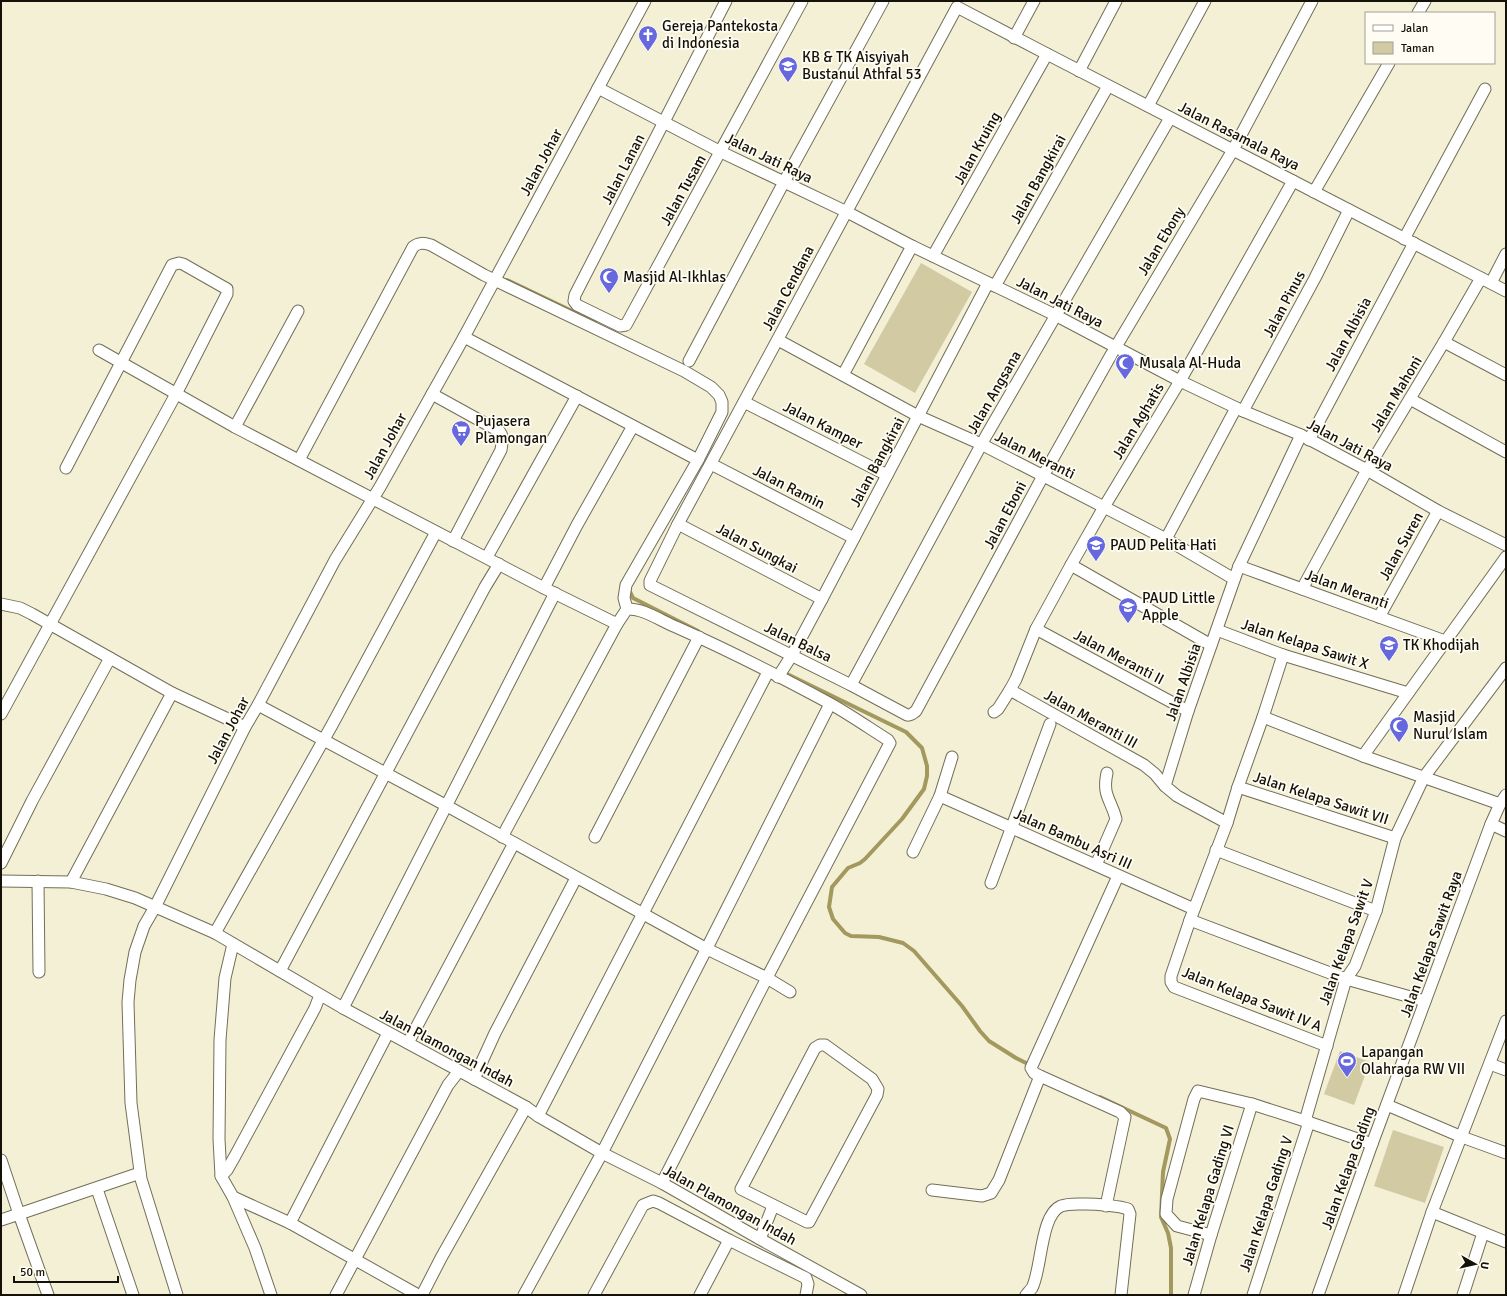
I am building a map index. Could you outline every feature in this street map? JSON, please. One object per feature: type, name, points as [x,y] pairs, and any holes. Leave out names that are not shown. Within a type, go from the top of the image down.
[{"type":"street","name":"Jalan Johar","points":[[177,1295],[140,1173],[131,1103],[128,1002],[135,952],[144,926],[155,907],[245,727],[335,560],[373,498],[464,337],[645,1]]},
{"type":"street","name":"Jalan Lanan","points":[[622,327],[587,318],[575,303],[575,295],[726,1]]},
{"type":"street","name":"Jalan Tusam","points":[[622,327],[626,325],[802,1]]},
{"type":"street","points":[[689,361],[784,182],[883,1]]},
{"type":"street","points":[[1014,38],[1034,1]]},
{"type":"street","points":[[1079,71],[1116,1]]},
{"type":"street","points":[[1148,106],[1205,1]]},
{"type":"street","name":"Jalan Ebony","points":[[1115,348],[1233,150],[1312,1]]},
{"type":"street","points":[[1419,12],[1425,1]]},
{"type":"street","name":"Jalan Rasamala Raya","points":[[959,6],[1014,38],[1506,291]]},
{"type":"street","name":"Jalan Cendana","points":[[651,587],[650,581],[678,524],[957,7],[959,6]]},
{"type":"street","name":"Jalan Kruing","points":[[933,256],[1046,54]]},
{"type":"street","points":[[1314,192],[1388,64]]},
{"type":"street","name":"Jalan Bangkirai","points":[[779,675],[822,599],[918,416],[991,284],[1108,86]]},
{"type":"street","name":"Jalan Jati Raya","points":[[598,88],[721,152],[847,212],[912,246],[1055,315],[1180,381],[1239,409],[1305,437],[1367,470],[1438,511],[1506,545]]},
{"type":"street","name":"Jalan Albisia","points":[[1165,786],[1188,711],[1239,566],[1305,437],[1409,241],[1485,89]]},
{"type":"street","name":"Jalan Angsana","points":[[851,685],[981,444],[1170,118]]},
{"type":"street","name":"Jalan Aghatis","points":[[1010,690],[1016,679],[1036,629],[1071,565],[1104,506],[1180,381],[1293,181]]},
{"type":"street","name":"Jalan Pinus","points":[[1166,539],[1311,284],[1349,210]]},
{"type":"street","points":[[299,460],[413,247],[422,243],[431,245],[494,280],[587,318],[684,371],[711,387],[719,395],[722,402],[722,412],[698,460],[626,585],[624,598],[627,609],[617,624],[502,837]]},
{"type":"street","points":[[843,375],[912,246]]},
{"type":"street","name":"Jalan Mahoni","points":[[1302,589],[1367,470],[1444,342],[1486,280],[1506,254]]},
{"type":"street","points":[[1,714],[176,394],[227,294],[228,289],[183,264],[179,263],[172,265],[66,468]]},
{"type":"street","points":[[235,427],[298,311]]},
{"type":"street","points":[[464,337],[698,460]]},
{"type":"street","name":"Jalan Meranti","points":[[778,340],[918,416],[981,444],[1104,506],[1166,539],[1234,579]]},
{"type":"street","points":[[1444,342],[1506,375]]},
{"type":"street","name":"Jalan Eboni","points":[[923,698],[1043,476],[1115,348]]},
{"type":"street","points":[[99,350],[235,427],[453,541],[488,557],[544,588],[617,624]]},
{"type":"street","points":[[432,394],[499,430],[502,434],[501,450],[453,541]]},
{"type":"street","points":[[488,557],[577,396]]},
{"type":"street","points":[[1410,399],[1506,452]]},
{"type":"street","name":"Jalan Kamper","points":[[744,402],[887,475]]},
{"type":"street","points":[[544,588],[577,525],[633,426]]},
{"type":"street","name":"Jalan Ramin","points":[[711,464],[854,538]]},
{"type":"street","name":"Jalan Suren","points":[[1379,617],[1438,511]]},
{"type":"street","name":"Jalan Sungkai","points":[[678,524],[822,599]]},
{"type":"street","points":[[214,933],[324,740],[436,532]]},
{"type":"street","points":[[1363,756],[1506,557]]},
{"type":"street","points":[[280,971],[499,564]]},
{"type":"street","points":[[1071,565],[1211,645]]},
{"type":"street","name":"Jalan Meranti","points":[[1239,566],[1445,640]]},
{"type":"street","name":"Jalan Balsa","points":[[651,587],[790,657],[851,685],[907,715],[910,715],[916,711],[923,698]]},
{"type":"street","points":[[343,1008],[555,593]]},
{"type":"street","points":[[1,604],[20,608],[172,692],[245,727]]},
{"type":"street","points":[[627,609],[646,614],[699,637],[768,672],[779,675],[830,704],[888,740],[890,745],[767,978],[662,1183]]},
{"type":"street","name":"Jalan Meranti II","points":[[1036,629],[1188,711]]},
{"type":"street","name":"Jalan Kelapa Sawit X","points":[[1217,630],[1283,655],[1408,693]]},
{"type":"street","points":[[595,837],[699,637]]},
{"type":"street","points":[[1192,914],[1227,823],[1283,655]]},
{"type":"street","points":[[1,864],[32,801],[110,658]]},
{"type":"street","name":"Jalan Kelapa Sawit V","points":[[1307,1122],[1346,978],[1355,966],[1376,911],[1395,838],[1424,777],[1506,668]]},
{"type":"street","points":[[538,1116],[768,672]]},
{"type":"street","points":[[994,712],[998,710],[1010,690]]},
{"type":"street","name":"Jalan Meranti III","points":[[1010,690],[1144,765],[1155,774],[1165,786]]},
{"type":"street","points":[[71,882],[172,692]]},
{"type":"street","points":[[524,1295],[602,1153],[707,949],[830,704]]},
{"type":"street","points":[[258,705],[642,914],[707,949],[767,978],[790,992]]},
{"type":"street","points":[[1263,717],[1363,756],[1424,777],[1503,799]]},
{"type":"street","points":[[991,883],[1010,828],[1050,724]]},
{"type":"street","points":[[913,852],[940,796],[952,757]]},
{"type":"street","points":[[1096,865],[1116,819],[1106,797],[1105,786],[1107,773]]},
{"type":"street","points":[[1165,786],[1176,796],[1227,823]]},
{"type":"street","name":"Jalan Kelapa Sawit VII","points":[[1238,787],[1395,838]]},
{"type":"street","name":"Jalan Bambu Asri III","points":[[940,796],[1096,865],[1192,914],[1346,978],[1426,1001]]},
{"type":"street","name":"Jalan Kelapa Sawit Raya","points":[[1387,1105],[1491,824],[1503,799]]},
{"type":"street","points":[[1491,824],[1506,831]]},
{"type":"street","points":[[408,1043],[514,843]]},
{"type":"street","points":[[1216,850],[1376,911]]},
{"type":"street","points":[[1106,1206],[1125,1117],[1120,1112],[1034,1073],[1031,1068],[1118,876]]},
{"type":"street","points":[[474,1079],[495,1033],[576,878]]},
{"type":"street","name":"Jalan Plamongan Indah","points":[[1,881],[71,882],[106,889],[135,898],[214,933],[343,1008],[526,1107],[538,1116],[602,1153],[662,1183],[760,1240],[860,1295]]},
{"type":"street","points":[[38,881],[39,972]]},
{"type":"street","name":"Jalan Kelapa Sawit IV A","points":[[1192,914],[1170,976],[1174,987],[1327,1046]]},
{"type":"street","points":[[233,944],[226,978],[220,1040],[219,1139],[222,1176],[233,1197],[255,1248],[271,1295]]},
{"type":"street","points":[[222,1176],[239,1149],[315,1008],[320,995]]},
{"type":"street","points":[[1404,1295],[1432,1212],[1462,1138],[1506,1021]]},
{"type":"street","points":[[290,1223],[388,1033]]},
{"type":"street","points":[[820,1045],[825,1045],[872,1079],[878,1089],[877,1095],[809,1222],[805,1222],[773,1206],[741,1189],[815,1048],[820,1045]]},
{"type":"street","points":[[1490,1064],[1506,1070]]},
{"type":"street","points":[[336,1295],[448,1085],[459,1071]]},
{"type":"street","points":[[932,1190],[982,1196],[992,1193],[999,1180],[1040,1076]]},
{"type":"street","points":[[1211,1235],[1177,1226],[1166,1214],[1167,1199],[1197,1092],[1202,1091],[1252,1104],[1372,1144]]},
{"type":"street","name":"Jalan Kelapa Gading VI","points":[[1194,1295],[1252,1104]]},
{"type":"street","name":"Jalan Kelapa Gading","points":[[1318,1295],[1387,1105],[1462,1138],[1506,1154]]},
{"type":"street","points":[[422,1295],[441,1258],[526,1107]]},
{"type":"street","name":"Jalan Kelapa Gading V","points":[[1253,1295],[1307,1122]]},
{"type":"street","points":[[1,1160],[48,1295]]},
{"type":"street","points":[[1,1220],[140,1173]]},
{"type":"street","points":[[97,1188],[133,1295]]},
{"type":"street","points":[[233,1197],[290,1223],[418,1295]]},
{"type":"street","points":[[594,1295],[643,1205],[650,1202],[659,1203],[806,1278],[808,1284],[806,1295]]},
{"type":"street","points":[[1026,1295],[1032,1288],[1035,1279],[1044,1234],[1051,1215],[1061,1206],[1071,1204],[1128,1209],[1130,1214],[1121,1295]]},
{"type":"street","points":[[760,1240],[773,1206]]},
{"type":"street","points":[[1432,1212],[1506,1242]]},
{"type":"street","points":[[1463,1295],[1483,1233]]},
{"type":"street","points":[[700,1295],[729,1240]]},
{"type":"green space","points":[[921,263],[972,292],[915,393],[864,364]]},
{"type":"green space","name":"Lapangan Olahraga RW VII","points":[[1340,1051],[1370,1062],[1354,1105],[1324,1094]]},
{"type":"green space","points":[[1393,1130],[1444,1147],[1425,1203],[1374,1186]]},
{"type":"waterway","points":[[507,280],[595,322]]},
{"type":"waterway","points":[[629,590],[633,598],[698,631]]},
{"type":"waterway","points":[[783,672],[906,732],[922,748],[927,766],[927,776],[924,789],[902,819],[865,859],[848,868],[832,887],[829,907],[833,919],[845,933],[851,936],[879,937],[903,943],[914,951],[962,1006],[989,1041],[1032,1066]]},
{"type":"waterway","points":[[1100,1097],[1166,1128],[1170,1139],[1163,1172],[1161,1217],[1168,1233],[1171,1248],[1171,1295]]},
{"type":"place","name":"Gereja Pantekosta di Indonesia","points":[[648,52]]},
{"type":"place","name":"KB & TK Aisyiyah Bustanul Athfal 53","points":[[788,83]]},
{"type":"place","name":"Masjid Al-Ikhlas","points":[[609,294]]},
{"type":"place","name":"Musala Al-Huda","points":[[1125,380]]},
{"type":"place","name":"Pujasera Plamongan","points":[[461,447]]},
{"type":"place","name":"PAUD Pelita Hati","points":[[1096,562]]},
{"type":"place","name":"PAUD Little Apple","points":[[1128,624]]},
{"type":"place","name":"TK Khodijah","points":[[1389,662]]},
{"type":"place","name":"Masjid Nurul Islam","points":[[1399,743]]},
{"type":"place","name":"Lapangan Olahraga RW VII","points":[[1347,1078]]}]
